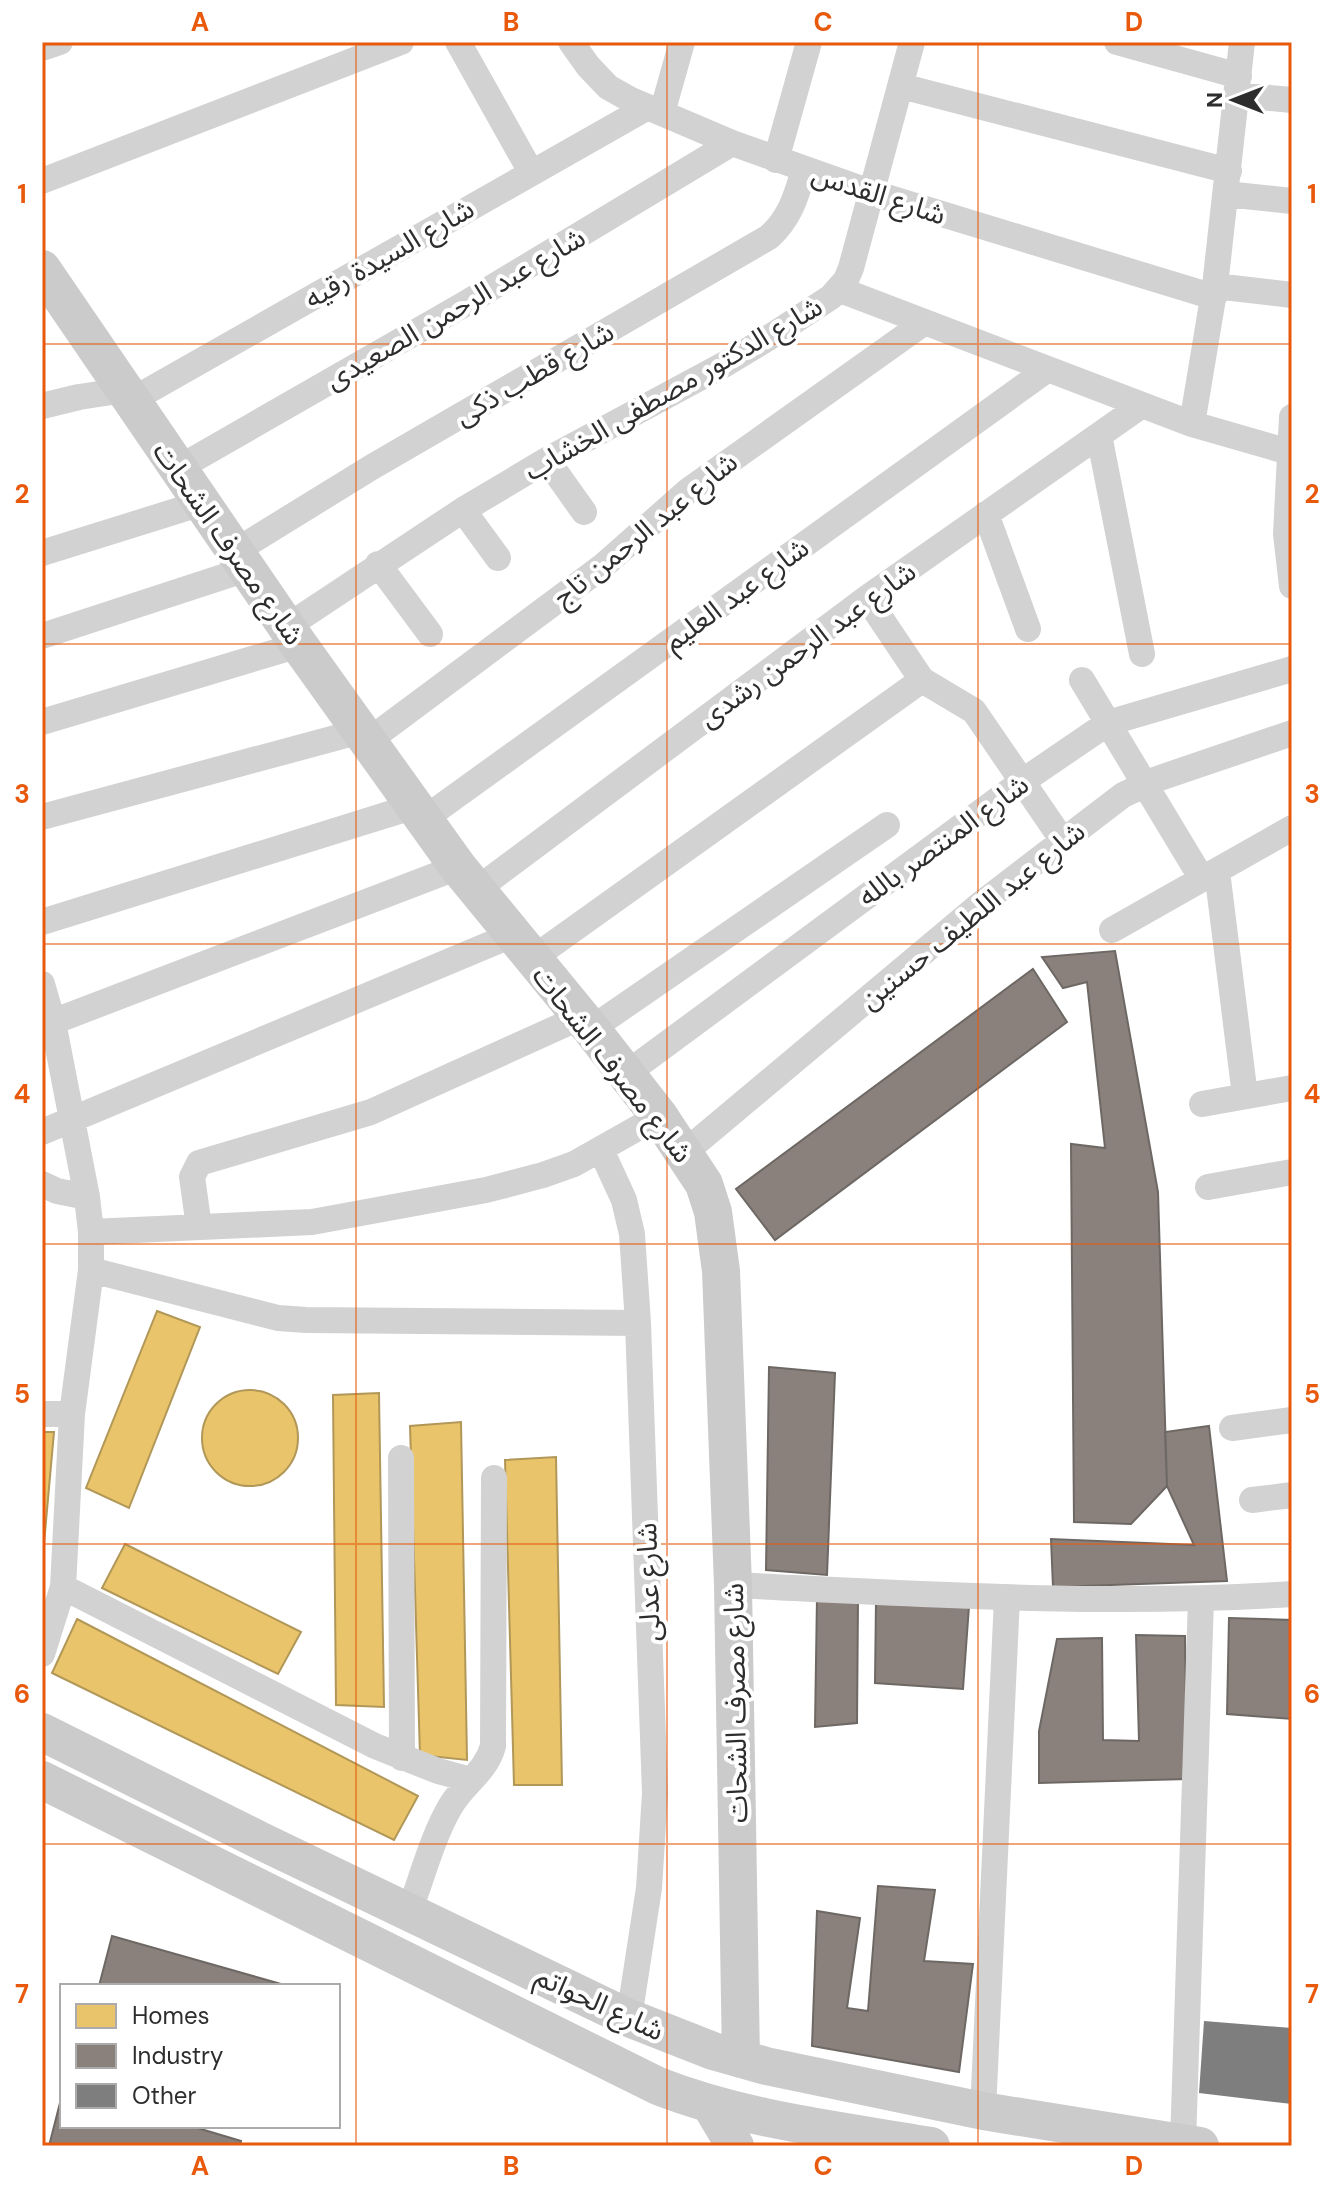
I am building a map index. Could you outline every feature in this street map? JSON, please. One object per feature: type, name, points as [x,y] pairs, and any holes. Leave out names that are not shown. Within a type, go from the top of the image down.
[{"type":"main road","name":"شارع مصرف الشحات","points":[[42,269],[177,469],[419,813],[467,879],[659,1116],[704,1184],[719,1242],[733,1585],[741,2059]]},
{"type":"main road","name":"شارع الحواتم","points":[[42,1732],[265,1843],[685,2042],[741,2059],[983,2111],[1192,2145]]},
{"type":"main road","name":"شارع الحواتم","points":[[42,1780],[658,2086],[710,2104],[775,2120],[931,2146]]},
{"type":"main road","points":[[187,1853],[196,1852],[210,1841],[213,1832],[210,1815]]},
{"type":"main road","points":[[246,1882],[247,1858],[265,1843]]},
{"type":"main road","points":[[710,2104],[735,2146]]},
{"type":"street","points":[[42,48],[60,42]]},
{"type":"street","points":[[42,181],[401,42]]},
{"type":"street","points":[[458,42],[531,172]]},
{"type":"street","name":"شارع القدس","points":[[571,42],[608,87],[732,143],[804,170],[1214,292],[1292,295]]},
{"type":"street","points":[[655,110],[682,42]]},
{"type":"street","points":[[776,160],[809,42]]},
{"type":"street","name":"شارع الدكتور مصطفى الخشاب","points":[[42,722],[294,636],[378,564],[463,510],[547,460],[727,363],[821,304],[838,289],[851,268],[912,42]]},
{"type":"street","points":[[1117,42],[1238,85],[1292,100]]},
{"type":"street","points":[[1192,424],[1214,292],[1242,42]]},
{"type":"street","points":[[901,86],[1292,201]]},
{"type":"street","name":"شارع السيدة رقيه","points":[[128,395],[531,172],[655,110]]},
{"type":"street","name":"شارع عبد الرحمن الصعيدى","points":[[177,469],[463,305],[732,143]]},
{"type":"street","name":"شارع قطب ذكى","points":[[42,636],[241,560],[372,467],[769,237],[782,225],[792,209],[804,170]]},
{"type":"street","points":[[838,289],[1192,424],[1289,452]]},
{"type":"street","name":"شارع عبد الرحمن تاج","points":[[364,736],[603,566],[689,490],[925,322]]},
{"type":"street","name":"شارع عبد العليم","points":[[42,922],[419,813],[1048,369]]},
{"type":"street","points":[[42,406],[79,397],[128,395]]},
{"type":"street","name":"شارع عبد الرحمن رشدى","points":[[47,1024],[467,879],[1142,405]]},
{"type":"street","points":[[1292,417],[1289,452],[1292,586]]},
{"type":"street","points":[[1099,435],[1142,654]]},
{"type":"street","points":[[547,460],[584,512]]},
{"type":"street","points":[[42,553],[202,503]]},
{"type":"street","points":[[463,510],[498,558]]},
{"type":"street","points":[[986,514],[1028,629]]},
{"type":"street","points":[[378,564],[430,634]]},
{"type":"street","points":[[867,598],[922,680],[974,711],[1063,841]]},
{"type":"street","name":"شارع المنتصر بالله","points":[[626,1074],[1023,781],[1108,723],[1292,669]]},
{"type":"street","points":[[42,1132],[71,1118],[522,947],[922,680]]},
{"type":"street","points":[[1082,680],[1145,784],[1209,875],[1245,1096]]},
{"type":"street","name":"شارع عبد اللطيف حسنين","points":[[685,1152],[982,903],[1123,795],[1145,784],[1292,733]]},
{"type":"street","points":[[42,817],[364,736]]},
{"type":"street","points":[[199,1227],[192,1177],[199,1163],[371,1112],[586,1023],[887,825]]},
{"type":"street","points":[[1112,930],[1292,828]]},
{"type":"street","points":[[42,984],[47,1024],[87,1197],[91,1232],[91,1270],[72,1414],[63,1587],[42,1654]]},
{"type":"street","points":[[1202,1104],[1292,1088]]},
{"type":"street","points":[[91,1232],[312,1222],[471,1193],[543,1175],[601,1150],[659,1116]]},
{"type":"street","name":"شارع عدلى","points":[[601,1150],[629,1218],[638,1323],[655,1793],[649,1888],[629,2018]]},
{"type":"street","points":[[1208,1187],[1292,1172]]},
{"type":"street","points":[[42,1184],[57,1191],[87,1197]]},
{"type":"street","points":[[91,1270],[278,1318],[638,1323]]},
{"type":"street","points":[[42,1414],[72,1414]]},
{"type":"street","points":[[1232,1428],[1292,1420]]},
{"type":"street","points":[[401,1458],[402,1758]]},
{"type":"street","points":[[409,1912],[448,1810],[489,1761],[493,1746],[494,1478]]},
{"type":"street","points":[[1252,1500],[1292,1495]]},
{"type":"street","points":[[733,1585],[1007,1598],[1201,1599],[1292,1594]]},
{"type":"street","points":[[63,1587],[402,1758],[471,1780]]},
{"type":"street","points":[[983,2111],[1007,1598]]},
{"type":"street","points":[[1192,2145],[1201,1599]]},
{"type":"building: Homes","points":[[157,1311],[200,1327],[129,1508],[86,1488]]},
{"type":"building: Homes","points":[[250,1390],[268,1394],[284,1404],[294,1420],[298,1438],[294,1456],[284,1472],[268,1482],[250,1486],[232,1482],[216,1472],[206,1456],[202,1438],[206,1420],[216,1404],[232,1394]]},
{"type":"building: Homes","points":[[379,1393],[384,1707],[336,1705],[333,1395]]},
{"type":"building: Homes","points":[[461,1422],[467,1760],[420,1755],[410,1426]]},
{"type":"building: Homes","points":[[42,1432],[54,1432],[42,1566]]},
{"type":"building: Homes","points":[[556,1457],[562,1785],[514,1785],[505,1460]]},
{"type":"building: Homes","points":[[125,1544],[301,1632],[278,1674],[102,1588]]},
{"type":"building: Homes","points":[[77,1619],[418,1796],[394,1840],[52,1673]]},
{"type":"building: Industry","points":[[1115,951],[1158,1192],[1167,1486],[1131,1524],[1074,1522],[1071,1144],[1105,1148],[1087,982],[1063,988],[1042,957]]},
{"type":"building: Industry","points":[[1033,969],[1067,1022],[775,1240],[736,1189]]},
{"type":"building: Industry","points":[[769,1367],[835,1373],[827,1575],[766,1570]]},
{"type":"building: Industry","points":[[1209,1426],[1227,1581],[1053,1587],[1051,1539],[1194,1545],[1167,1486],[1165,1432]]},
{"type":"building: Industry","points":[[817,1597],[858,1599],[857,1723],[815,1727]]},
{"type":"building: Industry","points":[[876,1602],[969,1606],[963,1689],[875,1683]]},
{"type":"building: Industry","points":[[1229,1618],[1292,1620],[1292,1719],[1227,1714]]},
{"type":"building: Industry","points":[[1136,1635],[1185,1636],[1187,1779],[1039,1783],[1039,1731],[1057,1639],[1102,1638],[1103,1740],[1139,1741]]},
{"type":"building: Industry","points":[[878,1886],[935,1890],[924,1961],[973,1964],[959,2072],[812,2046],[817,1911],[860,1918],[847,2008],[868,2011]]},
{"type":"building: Industry","points":[[112,1936],[281,1984],[100,1984]]},
{"type":"building: Industry","points":[[60,2103],[60,2128],[198,2128],[241,2141],[240,2146],[49,2146]]},
{"type":"building: Other","points":[[1204,2021],[1292,2028],[1292,2104],[1199,2093]]}]
